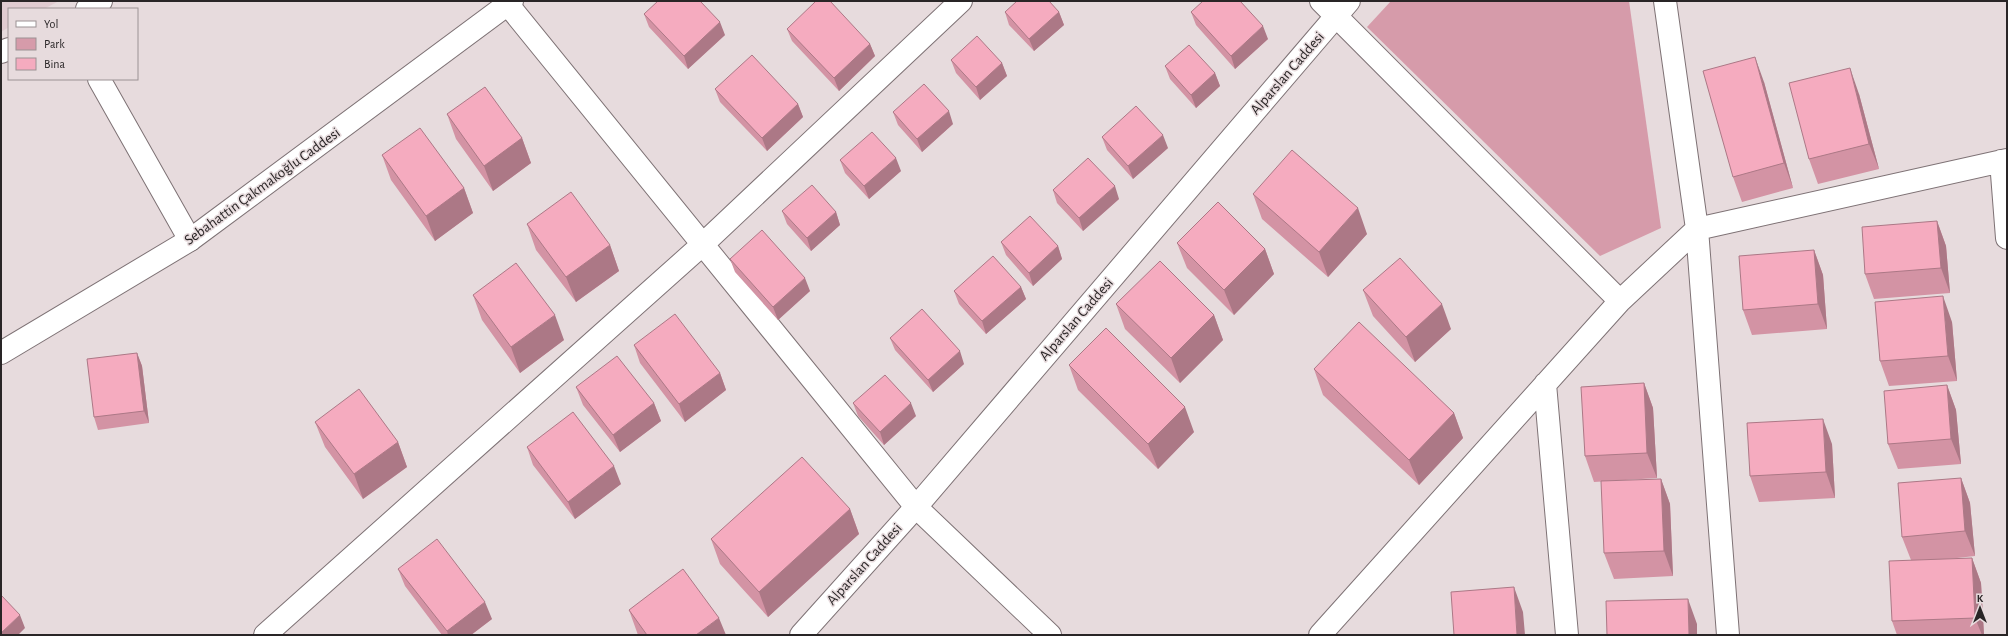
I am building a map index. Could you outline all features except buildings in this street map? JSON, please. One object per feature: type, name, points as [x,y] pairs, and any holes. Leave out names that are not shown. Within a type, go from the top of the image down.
[{"type":"street","points":[[89,8],[101,1]]},
{"type":"street","points":[[265,635],[702,245],[961,1]]},
{"type":"street","points":[[1665,1],[1697,229],[1728,635]]},
{"type":"street","points":[[508,2],[702,245],[916,507],[1050,635]]},
{"type":"street","name":"Sebahattin Çakmakoğlu Caddesi","points":[[1,353],[190,240],[508,2]]},
{"type":"street","points":[[1335,6],[1620,301]]},
{"type":"street","name":"Alparslan Caddesi","points":[[801,635],[916,507],[1335,6]]},
{"type":"street","points":[[100,80],[190,240]]},
{"type":"street","points":[[1320,635],[1620,301],[1697,229],[2004,160],[2007,238]]},
{"type":"street","points":[[1544,384],[1567,635]]},
{"type":"shaded area","points":[[1,1],[59,1],[46,8],[8,8],[8,28],[1,32]]},
{"type":"green space","points":[[1391,1],[1629,1],[1661,228],[1600,256],[1367,27]]}]
